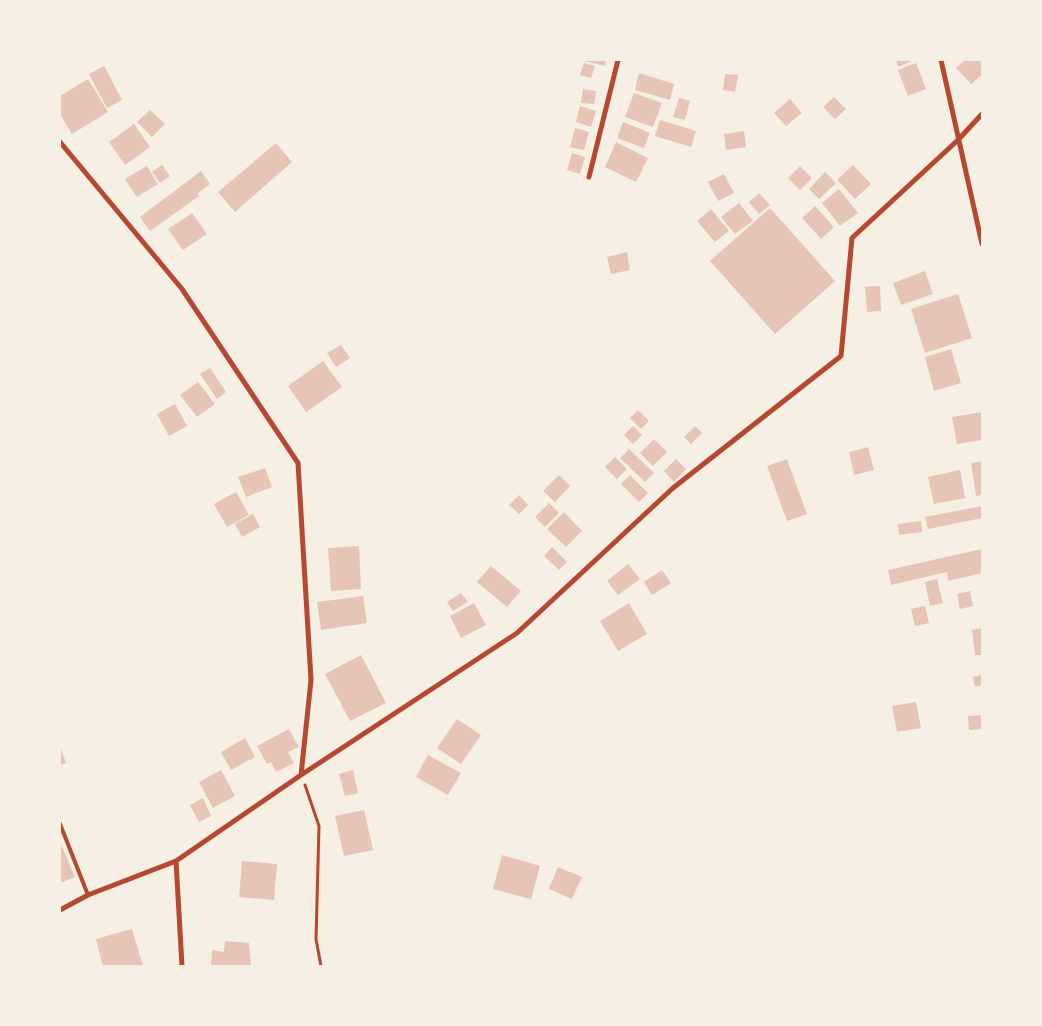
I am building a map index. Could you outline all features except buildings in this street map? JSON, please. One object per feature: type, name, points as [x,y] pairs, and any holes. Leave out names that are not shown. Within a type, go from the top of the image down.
[{"type":"street","points":[[589,177],[618,60]]},
{"type":"street","points":[[941,60],[982,244]]},
{"type":"street","points":[[60,910],[88,894],[176,861],[517,633],[673,488],[841,356],[852,238],[958,140],[982,114]]},
{"type":"street","points":[[60,142],[182,288],[298,463],[311,680],[302,775]]},
{"type":"street","points":[[176,861],[182,966]]},
{"type":"lane","points":[[60,824],[88,894]]},
{"type":"path","points":[[302,775],[319,826],[316,939],[321,966]]}]
